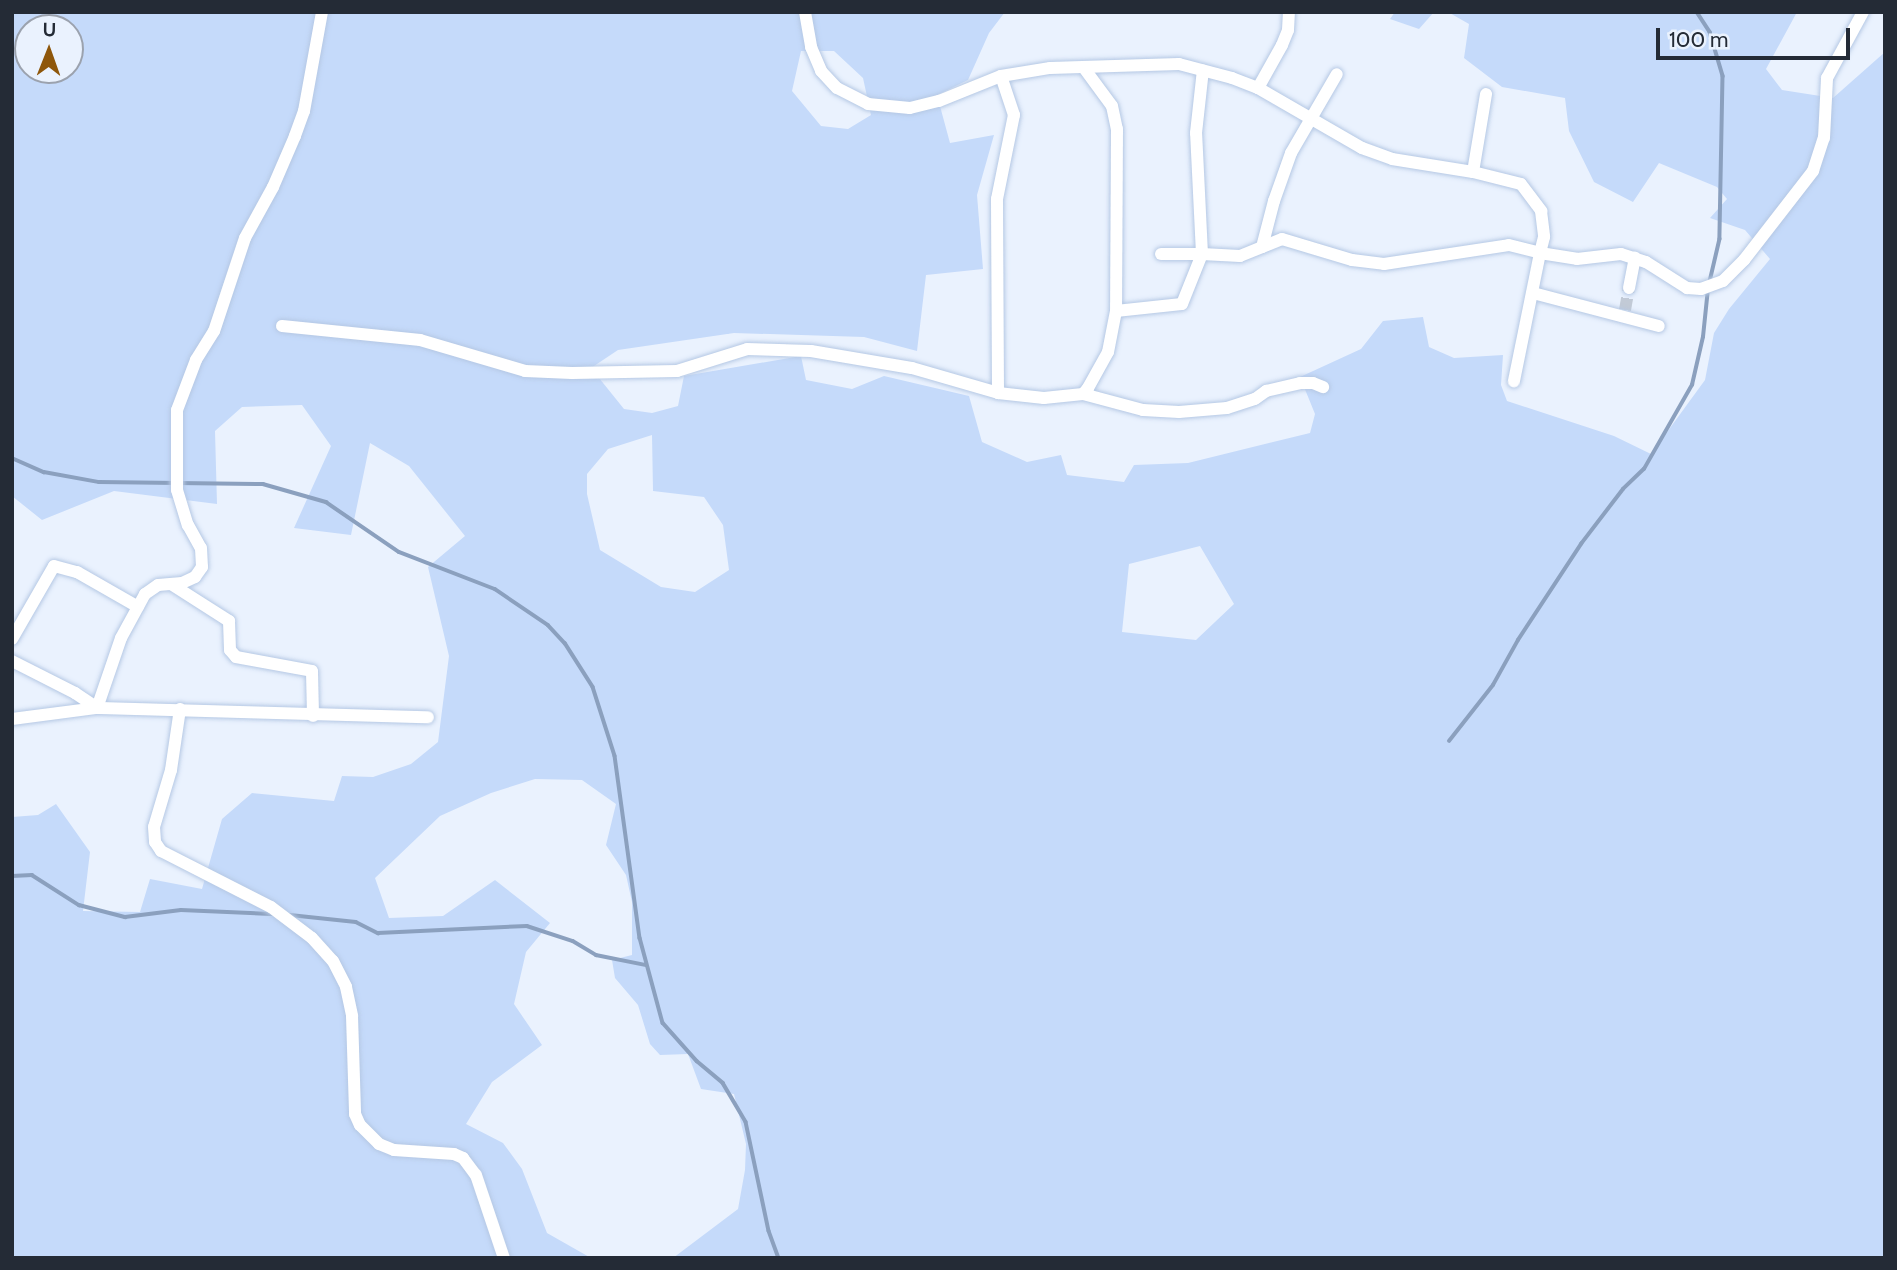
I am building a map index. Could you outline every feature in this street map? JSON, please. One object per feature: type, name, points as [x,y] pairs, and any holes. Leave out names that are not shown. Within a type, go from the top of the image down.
[{"type":"street","points":[[97,708],[121,638],[150,588],[195,577],[204,560],[177,484],[177,410],[196,360],[214,331],[245,238],[273,187],[295,136],[311,77],[322,12]]},
{"type":"street","points":[[805,12],[811,47],[821,71],[837,88],[868,104],[910,108],[939,101],[1001,76],[1050,68],[1179,64],[1258,89],[1362,148],[1392,159],[1473,172],[1521,184],[1532,196],[1544,222],[1533,293],[1514,382]]},
{"type":"street","points":[[1258,89],[1282,45],[1288,30],[1289,12]]},
{"type":"street","points":[[1161,254],[1240,256],[1273,241],[1289,239],[1352,260],[1384,264],[1497,245],[1526,247],[1540,253],[1577,259],[1621,254],[1635,258],[1687,288],[1701,289],[1723,281],[1744,260],[1813,171],[1824,138],[1827,78],[1863,12]]},
{"type":"street","points":[[1083,394],[1108,352],[1116,311],[1117,129],[1112,106],[1084,68]]},
{"type":"street","points":[[1116,311],[1182,304],[1202,254],[1196,133],[1203,70]]},
{"type":"street","points":[[1262,247],[1288,161],[1338,74]]},
{"type":"street","points":[[998,393],[997,199],[1014,115],[1001,76]]},
{"type":"street","points":[[1473,172],[1486,94]]},
{"type":"street","points":[[1629,288],[1635,258]]},
{"type":"street","points":[[1533,293],[1625,313],[1659,326]]},
{"type":"street","points":[[282,326],[420,340],[525,371],[677,371],[747,349],[811,351],[912,368],[998,393],[1044,398],[1083,394],[1143,410],[1179,412],[1227,408],[1255,399],[1266,391],[1300,383],[1313,383],[1323,387]]},
{"type":"street","points":[[12,639],[54,566],[76,572],[138,607]]},
{"type":"street","points":[[171,584],[229,621],[230,650],[236,657],[312,671],[313,716]]},
{"type":"street","points":[[12,661],[75,693],[97,708]]},
{"type":"street","points":[[12,719],[47,717],[97,708],[313,716],[428,717]]},
{"type":"street","points":[[180,709],[171,771],[155,827],[155,842],[161,851],[271,907],[312,938],[333,961],[346,987],[352,1016],[355,1114],[360,1125],[379,1144],[394,1150],[454,1154],[463,1158],[476,1175],[504,1258]]},
{"type":"shaded area","points":[[12,12],[1005,12],[989,33],[968,80],[937,95],[950,143],[994,135],[977,195],[983,269],[926,275],[917,351],[864,337],[734,333],[618,350],[591,368],[624,409],[652,413],[678,406],[684,376],[801,356],[806,380],[852,389],[884,376],[969,396],[982,442],[1027,462],[1061,455],[1067,475],[1124,482],[1134,465],[1188,463],[1310,433],[1315,414],[1300,377],[1361,349],[1383,321],[1423,317],[1429,347],[1454,358],[1503,355],[1501,385],[1507,401],[1614,436],[1651,454],[1705,380],[1714,333],[1729,309],[1770,259],[1745,230],[1710,218],[1727,199],[1717,187],[1659,163],[1633,202],[1594,182],[1569,131],[1565,98],[1502,87],[1464,58],[1469,24],[1448,12],[1797,12],[1766,69],[1782,90],[1833,98],[1885,52],[1885,1258],[673,1258],[738,1209],[745,1170],[746,1144],[734,1094],[701,1089],[688,1054],[660,1055],[650,1044],[638,1005],[615,978],[612,960],[632,955],[632,902],[626,875],[606,845],[616,804],[582,780],[535,779],[491,793],[440,816],[375,878],[389,918],[443,916],[495,880],[550,923],[526,952],[514,1004],[542,1045],[492,1082],[466,1124],[503,1143],[522,1169],[547,1233],[591,1258],[12,1258],[12,817],[38,815],[56,804],[90,852],[83,911],[140,912],[150,879],[202,889],[222,819],[252,793],[334,801],[342,776],[373,777],[411,764],[438,742],[449,656],[428,567],[465,536],[409,466],[370,443],[351,535],[294,528],[331,446],[302,405],[242,407],[215,431],[217,504],[114,491],[42,520],[12,496]],"holes":[[[801,51],[834,51],[863,78],[871,115],[848,129],[821,126],[792,91]],[[652,435],[653,491],[704,497],[723,525],[729,570],[695,592],[661,587],[600,550],[587,494],[587,474],[608,449]],[[1200,546],[1234,604],[1196,640],[1122,632],[1129,564]]]},
{"type":"shaded area","points":[[1395,12],[1434,12],[1419,29],[1390,19]]},
{"type":"waterway","points":[[1697,12],[1710,32],[1723,76],[1720,239],[1710,282]]},
{"type":"waterway","points":[[1449,741],[1493,685],[1518,640],[1581,544],[1623,489],[1644,469],[1692,385],[1703,337],[1708,289]]},
{"type":"waterway","points":[[12,458],[44,472],[99,482],[263,484],[326,502],[399,552],[495,589],[548,625],[565,643],[593,687],[615,756],[640,938],[663,1023],[697,1061],[723,1083],[746,1122],[769,1231],[779,1258]]},
{"type":"waterway","points":[[12,876],[32,875],[79,905],[125,917],[181,910],[272,914]]},
{"type":"waterway","points":[[290,915],[356,922],[378,933],[527,926],[573,941],[596,955],[646,965]]},
{"type":"tunnel","points":[[1625,310],[1629,288]]}]
